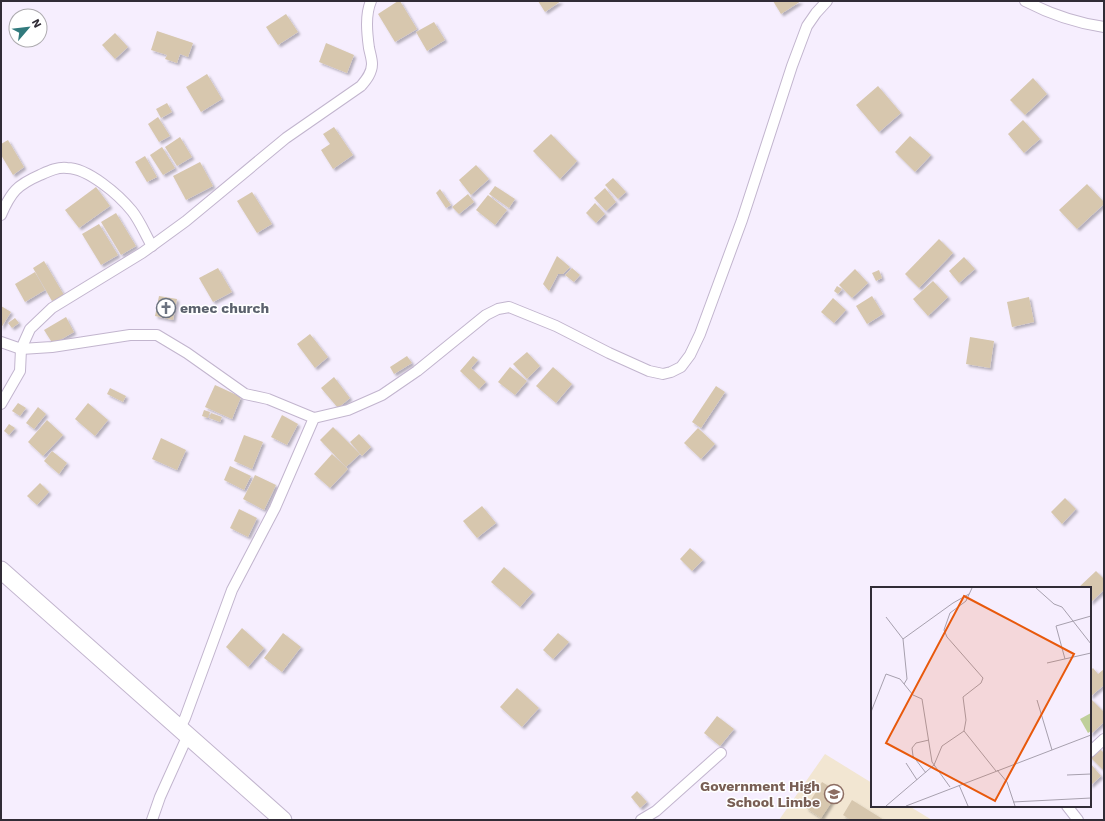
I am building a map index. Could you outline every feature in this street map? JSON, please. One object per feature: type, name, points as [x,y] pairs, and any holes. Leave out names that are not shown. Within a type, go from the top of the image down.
[{"type":"main road","points":[[1,570],[283,820]]},
{"type":"street","points":[[1,404],[20,371],[21,349],[30,329],[52,308],[152,246],[186,221],[286,138],[361,86],[369,75],[372,64],[367,24],[368,8],[371,1]]},
{"type":"street","points":[[1,342],[21,349],[52,348],[130,335],[157,335],[187,353],[245,394],[268,399],[314,418],[348,410],[382,395],[417,371],[486,315],[498,309],[509,307],[556,326],[609,353],[649,371],[663,374],[671,372],[681,367],[690,355],[700,334],[742,220],[790,73],[805,33],[816,13],[827,1]]},
{"type":"street","points":[[1025,1],[1046,12],[1083,24],[1104,27]]},
{"type":"street","points":[[1,215],[14,191],[24,183],[53,170],[67,168],[82,171],[112,192],[132,212],[152,246]]},
{"type":"street","points":[[152,820],[184,732],[185,718],[232,590],[275,508],[314,418]]},
{"type":"street","points":[[1091,751],[1104,738]]},
{"type":"street","points":[[641,820],[656,811],[721,753]]},
{"type":"street","points":[[1067,807],[1078,820]]},
{"type":"shaded area","name":"Government High School Limbe","points":[[825,754],[871,782],[871,807],[911,807],[932,820],[779,820]]},
{"type":"building","points":[[400,1],[417,29],[395,42],[378,14]]},
{"type":"building","points":[[538,1],[561,1],[545,12]]},
{"type":"building","points":[[773,1],[801,1],[781,14]]},
{"type":"building","points":[[286,14],[298,32],[278,45],[266,27]]},
{"type":"building","points":[[434,22],[445,40],[427,51],[416,32]]},
{"type":"building","points":[[157,31],[193,43],[188,57],[180,54],[177,63],[165,59],[167,55],[151,50]]},
{"type":"building","points":[[115,33],[128,47],[115,59],[102,45]]},
{"type":"building","points":[[326,43],[354,55],[347,73],[319,62]]},
{"type":"building","points":[[207,74],[222,99],[201,112],[186,87]]},
{"type":"building","points":[[1033,78],[1047,94],[1025,115],[1010,100]]},
{"type":"building","points":[[878,86],[901,113],[879,132],[856,105]]},
{"type":"building","points":[[167,103],[172,112],[161,118],[156,109]]},
{"type":"building","points":[[158,117],[170,136],[159,142],[148,124]]},
{"type":"building","points":[[1023,120],[1040,139],[1024,153],[1008,134]]},
{"type":"building","points":[[334,127],[353,155],[333,169],[321,150],[330,144],[323,134]]},
{"type":"building","points":[[551,134],[577,161],[560,179],[533,151]]},
{"type":"building","points":[[910,136],[931,155],[915,172],[895,152]]},
{"type":"building","points":[[180,137],[192,157],[177,166],[165,147]]},
{"type":"building","points":[[8,140],[24,167],[13,175],[1,155],[1,144]]},
{"type":"building","points":[[162,147],[175,168],[163,175],[150,155]]},
{"type":"building","points":[[145,156],[157,177],[147,182],[135,162]]},
{"type":"building","points":[[200,162],[213,186],[186,200],[173,176]]},
{"type":"building","points":[[476,165],[489,179],[471,195],[459,180]]},
{"type":"building","points":[[613,178],[626,192],[618,199],[605,185]]},
{"type":"building","points":[[1087,184],[1104,202],[1104,204],[1077,229],[1059,210]]},
{"type":"building","points":[[495,186],[515,199],[509,208],[489,194]]},
{"type":"building","points":[[96,187],[110,206],[79,228],[65,210]]},
{"type":"building","points":[[605,188],[616,202],[606,211],[594,198]]},
{"type":"building","points":[[440,189],[451,205],[446,208],[436,193]]},
{"type":"building","points":[[252,192],[272,224],[257,233],[237,201]]},
{"type":"building","points":[[468,194],[474,202],[459,214],[452,207]]},
{"type":"building","points":[[488,195],[507,210],[495,225],[476,210]]},
{"type":"building","points":[[595,203],[605,214],[596,223],[586,213]]},
{"type":"building","points":[[116,213],[136,246],[121,255],[101,222]]},
{"type":"building","points":[[99,224],[118,255],[101,265],[82,234]]},
{"type":"building","points":[[939,239],[953,253],[919,288],[905,274]]},
{"type":"building","points":[[557,256],[570,267],[563,274],[558,274],[549,291],[543,284]]},
{"type":"building","points":[[964,257],[975,269],[959,283],[949,271]]},
{"type":"building","points":[[44,261],[64,295],[52,301],[33,268]]},
{"type":"building","points":[[218,268],[232,292],[213,302],[199,278]]},
{"type":"building","points":[[572,268],[580,275],[574,282],[565,275]]},
{"type":"building","points":[[855,269],[868,283],[852,298],[839,285]]},
{"type":"building","points":[[879,270],[882,278],[876,281],[872,273]]},
{"type":"building","points":[[35,272],[45,290],[25,302],[15,284]]},
{"type":"building","points":[[933,281],[948,297],[928,316],[913,299]]},
{"type":"building","points":[[837,286],[842,289],[838,294],[834,291]]},
{"type":"building","name":"emec church","points":[[159,296],[177,299],[173,320],[155,316]]},
{"type":"building","points":[[872,296],[883,314],[867,324],[856,306]]},
{"type":"building","points":[[1029,297],[1034,322],[1012,327],[1007,302]]},
{"type":"building","points":[[833,298],[846,310],[834,323],[821,312]]},
{"type":"building","points":[[1,306],[11,312],[1,328]]},
{"type":"building","points":[[66,317],[74,332],[53,344],[44,330]]},
{"type":"building","points":[[15,318],[19,323],[12,328],[8,323]]},
{"type":"building","points":[[310,334],[328,357],[315,368],[297,344]]},
{"type":"building","points":[[970,337],[994,341],[990,368],[966,364]]},
{"type":"building","points":[[527,352],[540,366],[527,379],[513,364]]},
{"type":"building","points":[[407,356],[412,363],[394,374],[390,367]]},
{"type":"building","points":[[473,356],[478,360],[471,368],[486,382],[479,389],[460,371]]},
{"type":"building","points":[[510,367],[527,381],[515,395],[498,382]]},
{"type":"building","points":[[553,367],[572,384],[556,403],[536,386]]},
{"type":"building","points":[[334,377],[350,398],[338,408],[321,388]]},
{"type":"building","points":[[215,385],[241,397],[232,419],[205,407]]},
{"type":"building","points":[[716,386],[725,392],[701,428],[692,422]]},
{"type":"building","points":[[110,388],[126,396],[123,402],[107,394]]},
{"type":"building","points":[[18,403],[26,408],[20,416],[12,411]]},
{"type":"building","points":[[88,403],[108,420],[95,436],[75,419]]},
{"type":"building","points":[[38,407],[46,414],[34,429],[26,423]]},
{"type":"building","points":[[204,410],[210,412],[208,418],[202,416]]},
{"type":"building","points":[[211,413],[222,417],[220,422],[209,418]]},
{"type":"building","points":[[282,415],[298,424],[287,445],[271,437]]},
{"type":"building","points":[[47,420],[63,435],[43,456],[28,442]]},
{"type":"building","points":[[9,424],[15,428],[9,435],[4,431]]},
{"type":"building","points":[[333,427],[360,454],[346,467],[320,440]]},
{"type":"building","points":[[698,428],[715,444],[701,459],[684,443]]},
{"type":"building","points":[[359,434],[371,447],[362,456],[350,442]]},
{"type":"building","points":[[244,435],[263,442],[252,469],[234,461]]},
{"type":"building","points":[[161,438],[186,450],[177,470],[152,459]]},
{"type":"building","points":[[52,451],[67,463],[59,474],[44,461]]},
{"type":"building","points":[[332,454],[348,469],[330,488],[314,474]]},
{"type":"building","points":[[230,466],[251,476],[244,490],[224,480]]},
{"type":"building","points":[[255,475],[276,485],[264,510],[243,499]]},
{"type":"building","points":[[40,483],[49,492],[37,505],[27,496]]},
{"type":"building","points":[[1065,498],[1076,509],[1062,524],[1051,512]]},
{"type":"building","points":[[482,506],[496,523],[477,538],[463,521]]},
{"type":"building","points":[[239,509],[257,518],[248,537],[230,528]]},
{"type":"building","points":[[690,548],[703,560],[692,571],[680,559]]},
{"type":"building","points":[[504,567],[533,592],[520,607],[491,582]]},
{"type":"building","points":[[1096,571],[1104,579],[1104,590],[1091,602],[1091,587],[1079,587]]},
{"type":"building","points":[[242,628],[264,648],[248,667],[226,647]]},
{"type":"building","points":[[283,633],[301,647],[282,672],[264,658]]},
{"type":"building","points":[[558,633],[569,642],[553,659],[543,650]]},
{"type":"building","points":[[1093,668],[1098,674],[1104,669],[1104,685],[1091,696],[1091,670]]},
{"type":"building","points":[[517,688],[539,708],[522,727],[500,707]]},
{"type":"building","points":[[1091,699],[1104,712],[1104,722],[1091,734]]},
{"type":"building","points":[[717,716],[734,729],[720,746],[704,733]]},
{"type":"building","points":[[1098,747],[1104,753],[1104,771],[1091,758],[1091,754]]},
{"type":"building","points":[[1091,764],[1101,776],[1091,785]]},
{"type":"building","points":[[822,782],[838,792],[821,818],[806,808]]},
{"type":"building","points":[[637,791],[647,802],[640,808],[631,797]]},
{"type":"building","points":[[852,800],[884,820],[851,820],[843,815]]},
{"type":"place","name":"emec church","points":[[166,308]]},
{"type":"place","name":"Government High School Limbe","points":[[834,794]]}]
